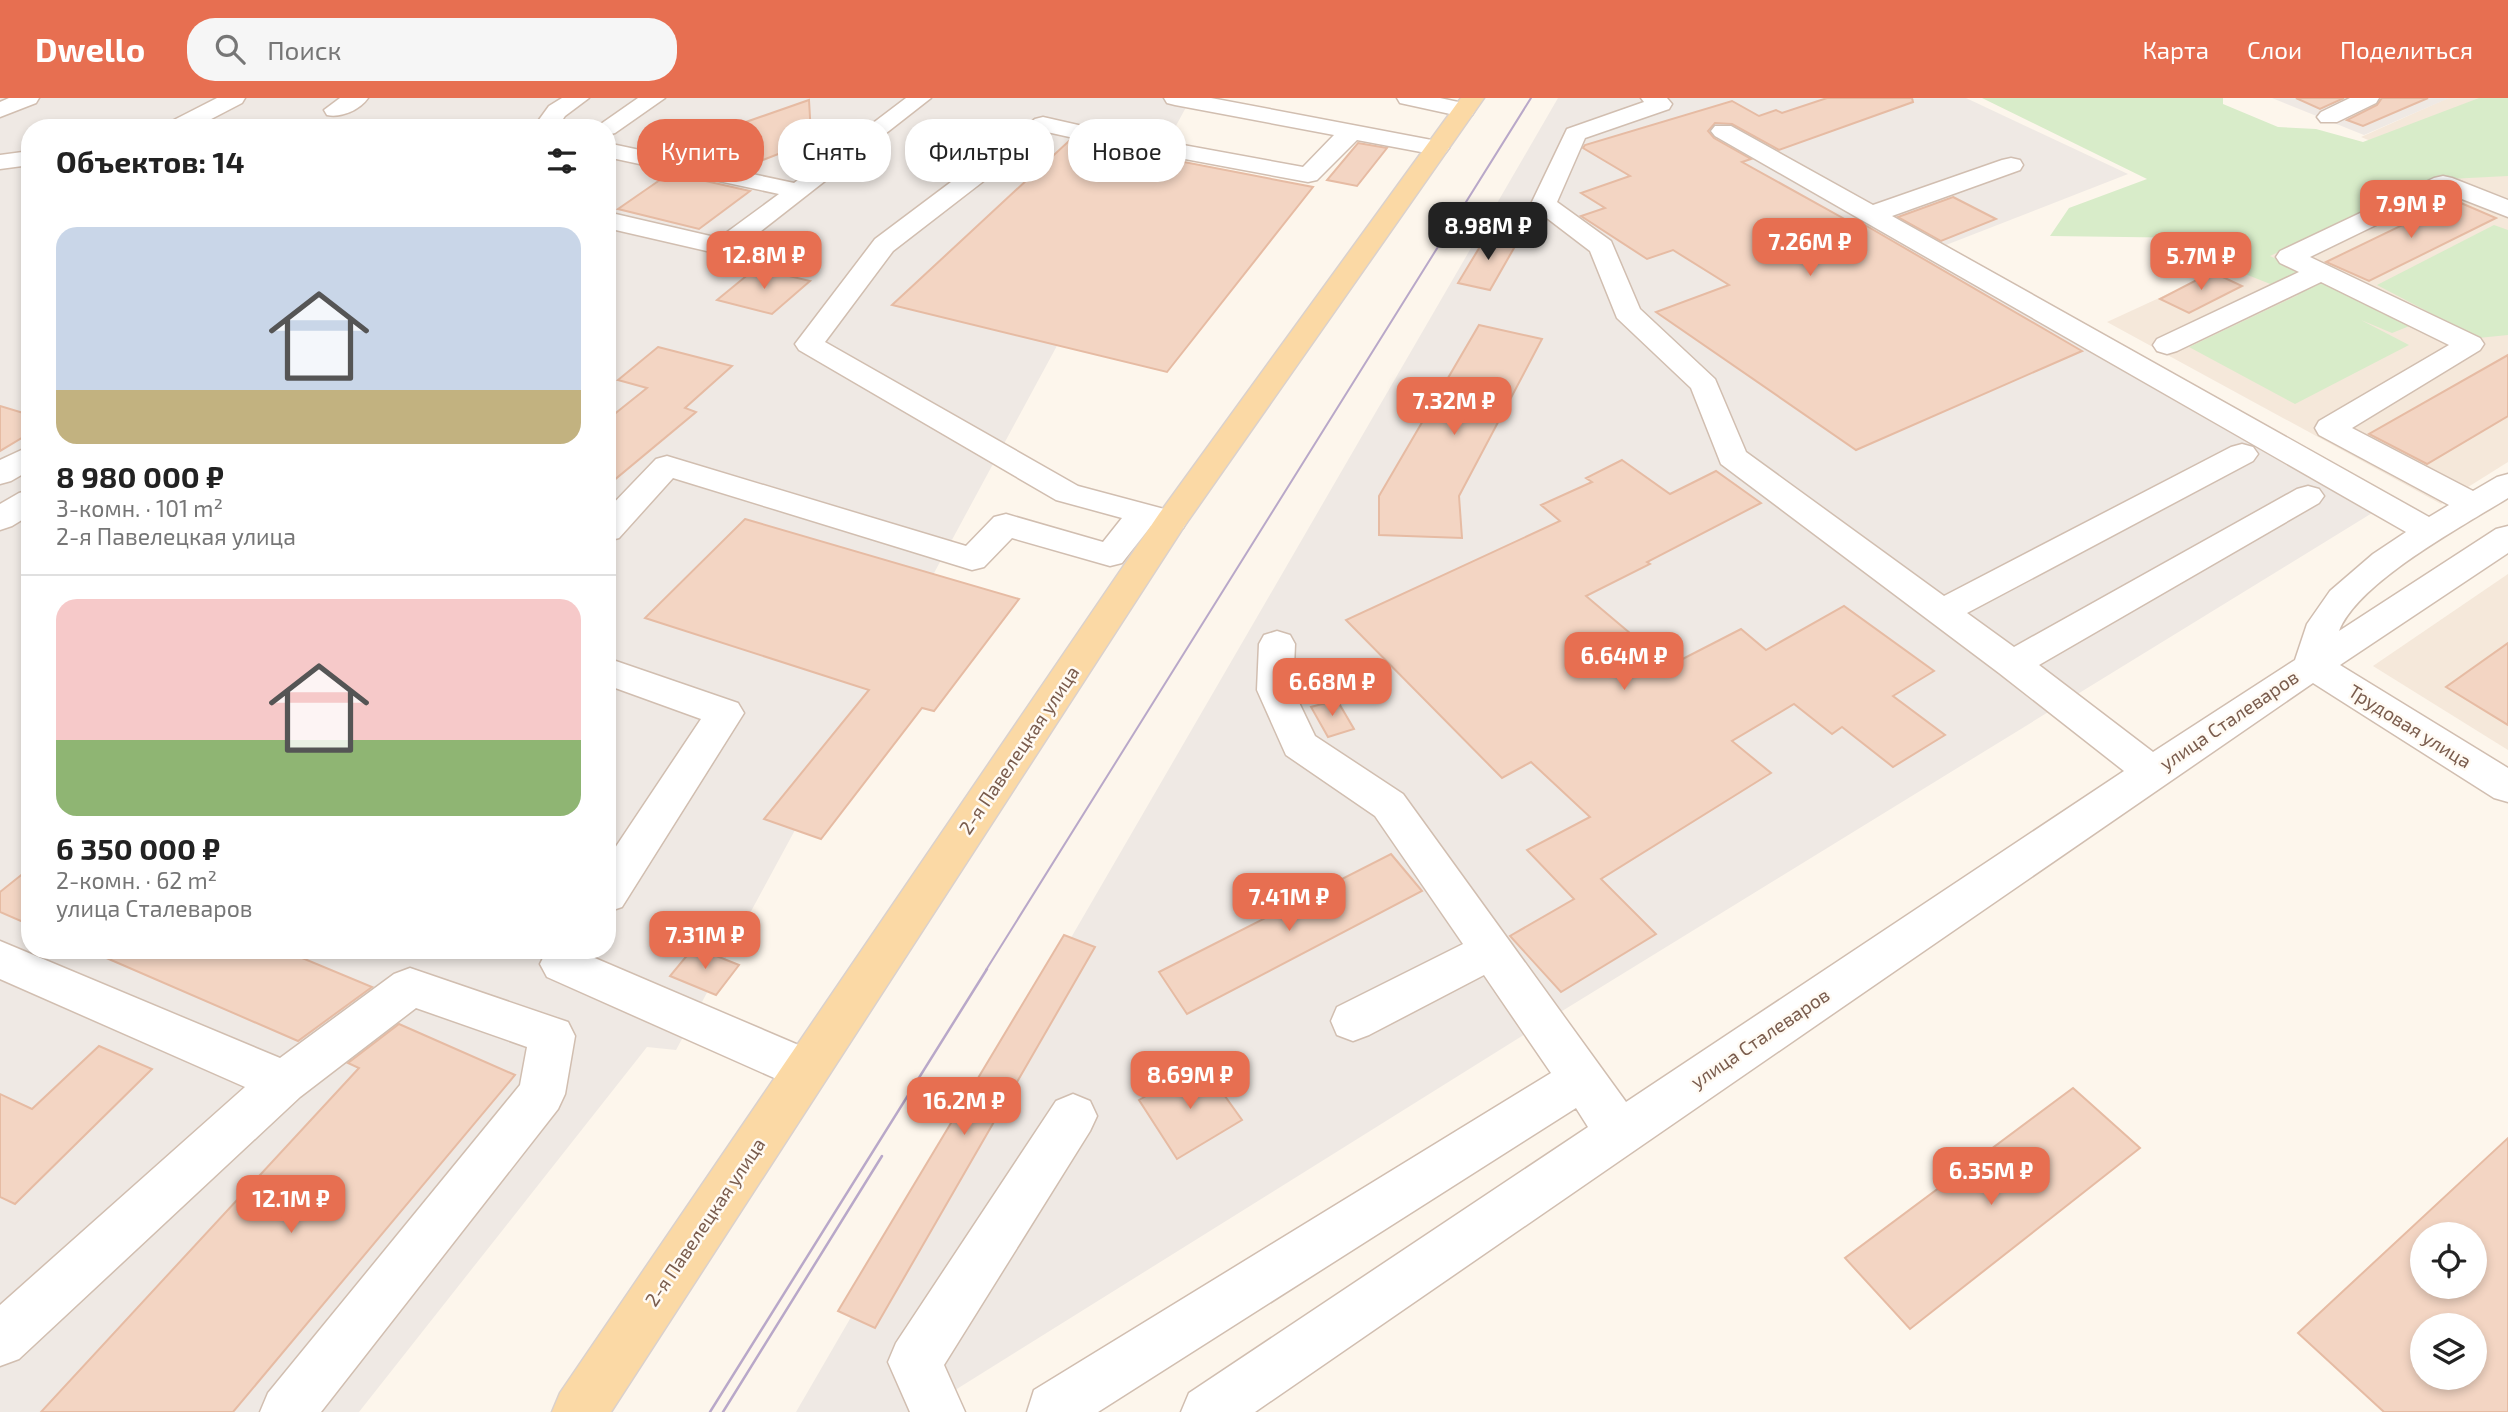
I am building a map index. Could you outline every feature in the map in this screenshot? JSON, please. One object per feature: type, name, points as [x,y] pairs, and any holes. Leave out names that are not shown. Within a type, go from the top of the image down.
[{"type":"main road","name":"2-я Павелецкая улица","points":[[579,1412],[806,1070],[1157,517],[1469,104]]},
{"type":"street","points":[[0,110],[28,98]]},
{"type":"street","points":[[193,119],[234,98]]},
{"type":"street","points":[[335,110],[356,98]]},
{"type":"street","points":[[551,119],[557,111],[578,98]]},
{"type":"street","points":[[616,122],[654,98]]},
{"type":"street","points":[[616,222],[724,247],[920,98]]},
{"type":"street","points":[[1175,98],[1437,148]]},
{"type":"street","points":[[1408,98],[1469,104]]},
{"type":"street","points":[[1652,98],[1661,104],[1575,134],[1544,204],[1602,247],[1626,312],[1705,385],[1732,457],[2012,664],[2152,772]]},
{"type":"street","points":[[2329,117],[2368,98]]},
{"type":"street","points":[[1068,130],[1043,124],[884,245],[809,344],[1067,493],[1157,517]]},
{"type":"street","points":[[1723,131],[2431,532]]},
{"type":"street","points":[[1186,153],[1308,175],[1352,132]]},
{"type":"street","points":[[616,152],[799,191]]},
{"type":"street","points":[[0,162],[21,159]]},
{"type":"street","points":[[1870,215],[2011,165]]},
{"type":"street","points":[[2474,505],[2330,428],[2470,344],[2290,257],[2443,183],[2508,209]]},
{"type":"street","points":[[2167,345],[2321,272]]},
{"type":"street","points":[[1941,612],[2242,454]]},
{"type":"street","points":[[0,474],[21,461]]},
{"type":"street","points":[[616,520],[667,466],[972,559],[1006,525],[1110,555],[1157,517]]},
{"type":"street","name":"улица Сталеваров","points":[[2312,665],[2325,620],[2355,585],[2431,532],[2508,484]]},
{"type":"street","points":[[2012,664],[2308,496]]},
{"type":"street","points":[[0,519],[21,506]]},
{"type":"street","name":"улица Сталеваров","points":[[1208,1412],[2152,772],[2508,537]]},
{"type":"street","points":[[1277,644],[1276,690],[1300,745],[1389,805],[1620,1133]]},
{"type":"street","name":"Трудовая улица","points":[[2312,665],[2508,787]]},
{"type":"street","points":[[616,674],[725,713],[616,881]]},
{"type":"street","points":[[1353,1021],[1491,951]]},
{"type":"street","points":[[0,959],[284,1082]]},
{"type":"street","points":[[565,959],[562,964],[806,1070]]},
{"type":"street","points":[[1,1339],[284,1082],[410,987],[552,1036],[542,1094],[287,1412]]},
{"type":"street","points":[[1053,1409],[1582,1079]]},
{"type":"street","points":[[938,1412],[915,1362],[1073,1116]]},
{"type":"shaded area","points":[[0,98],[1191,98],[1180,119],[1068,119],[1068,182],[1146,182],[676,1050],[647,1047],[359,1412],[0,1412]]},
{"type":"shaded area","points":[[1558,98],[1966,98],[2128,174],[1946,245],[1855,195],[2377,510],[1567,1008],[920,1412],[796,1412]]},
{"type":"shaded area","points":[[2272,98],[2449,98],[2364,135]]},
{"type":"shaded area","points":[[2448,98],[2508,98],[2508,462],[2441,504],[2107,322],[2439,169],[2361,137]]},
{"type":"shaded area","points":[[2508,574],[2508,750],[2373,666]]},
{"type":"green space","points":[[1982,98],[2223,98],[2223,104],[2278,127],[2316,129],[2363,142],[2479,98],[2508,98],[2508,176],[2430,180],[2270,256],[2412,325],[2392,333],[2361,320],[2409,345],[2295,404],[2189,347],[2298,295],[2245,274],[2199,238],[2050,236],[2069,208],[2147,179]]},
{"type":"green space","points":[[2494,225],[2508,230],[2508,335],[2478,338],[2377,285]]},
{"type":"building","points":[[1827,98],[1912,98],[1913,102],[1779,150],[1732,124],[1715,123],[1708,131],[1714,138],[1751,159],[1742,162],[1859,227],[1865,225],[2082,351],[1856,450],[1656,312],[1729,285],[1673,250],[1647,259],[1581,216],[1605,208],[1581,193],[1630,176],[1583,148],[1585,145],[1732,101],[1759,116],[1776,110],[1782,113]]},
{"type":"building","points":[[2296,98],[2344,98],[2320,109]]},
{"type":"building","points":[[2382,98],[2428,98],[2363,126],[2347,120],[2377,105]]},
{"type":"building","points":[[809,100],[810,119],[778,119],[778,154],[764,160],[764,119],[754,119]]},
{"type":"building","points":[[1068,142],[1068,182],[1186,182],[1186,162],[1313,187],[1167,372],[892,305],[1025,182],[1054,182],[1054,155]]},
{"type":"building","points":[[1358,143],[1387,148],[1357,186],[1327,180]]},
{"type":"building","points":[[657,182],[710,182],[750,191],[699,229],[618,209]]},
{"type":"building","points":[[1953,197],[1996,219],[1941,241],[1898,217]]},
{"type":"building","points":[[2454,200],[2496,218],[2369,281],[2326,262]]},
{"type":"building","points":[[1487,235],[1518,241],[1490,290],[1458,283]]},
{"type":"building","points":[[756,268],[810,281],[772,314],[717,300]]},
{"type":"building","points":[[2212,272],[2242,286],[2189,313],[2160,299]]},
{"type":"building","points":[[1479,325],[1542,339],[1459,496],[1462,538],[1379,535],[1379,496]]},
{"type":"building","points":[[658,347],[732,366],[685,408],[696,412],[616,479],[616,413],[647,388],[618,380]]},
{"type":"building","points":[[2508,355],[2508,416],[2427,464],[2369,434]]},
{"type":"building","points":[[0,406],[21,412],[21,438],[0,451]]},
{"type":"building","points":[[1622,460],[1670,494],[1716,471],[1761,503],[1586,596],[1669,666],[1741,629],[1766,650],[1844,606],[1934,671],[1893,696],[1945,735],[1893,767],[1842,727],[1832,734],[1794,704],[1732,741],[1771,773],[1601,879],[1656,934],[1561,992],[1510,936],[1574,899],[1527,850],[1590,817],[1531,762],[1502,778],[1346,620],[1560,521],[1541,505],[1592,482],[1586,478]]},
{"type":"building","points":[[745,519],[1019,599],[934,711],[922,708],[821,839],[764,819],[869,690],[645,618]]},
{"type":"building","points":[[2508,643],[2508,725],[2446,687]]},
{"type":"building","points":[[1337,700],[1354,729],[1328,737],[1311,707]]},
{"type":"building","points":[[1391,854],[1422,891],[1187,1014],[1159,972]]},
{"type":"building","points":[[21,875],[21,921],[0,912],[0,892]]},
{"type":"building","points":[[1064,935],[1095,947],[875,1328],[838,1311]]},
{"type":"building","points":[[694,947],[739,965],[716,995],[670,976]]},
{"type":"building","points":[[109,959],[305,959],[372,987],[298,1041]]},
{"type":"building","points":[[399,1024],[515,1075],[233,1412],[41,1412],[359,1068],[348,1063]]},
{"type":"building","points":[[99,1046],[152,1069],[15,1204],[0,1197],[0,1094],[32,1109]]},
{"type":"building","points":[[1202,1064],[1242,1120],[1177,1159],[1139,1100]]},
{"type":"building","points":[[2073,1088],[2140,1148],[1910,1329],[1845,1258]]},
{"type":"building","points":[[2508,1138],[2508,1412],[2384,1412],[2298,1333],[2410,1229],[2410,1299],[2487,1299],[2487,1222],[2418,1222]]},
{"type":"tram line","points":[[986,970],[1531,98]]},
{"type":"tram line","points":[[710,1412],[987,969]]},
{"type":"tram line","points":[[723,1412],[882,1156]]}]
